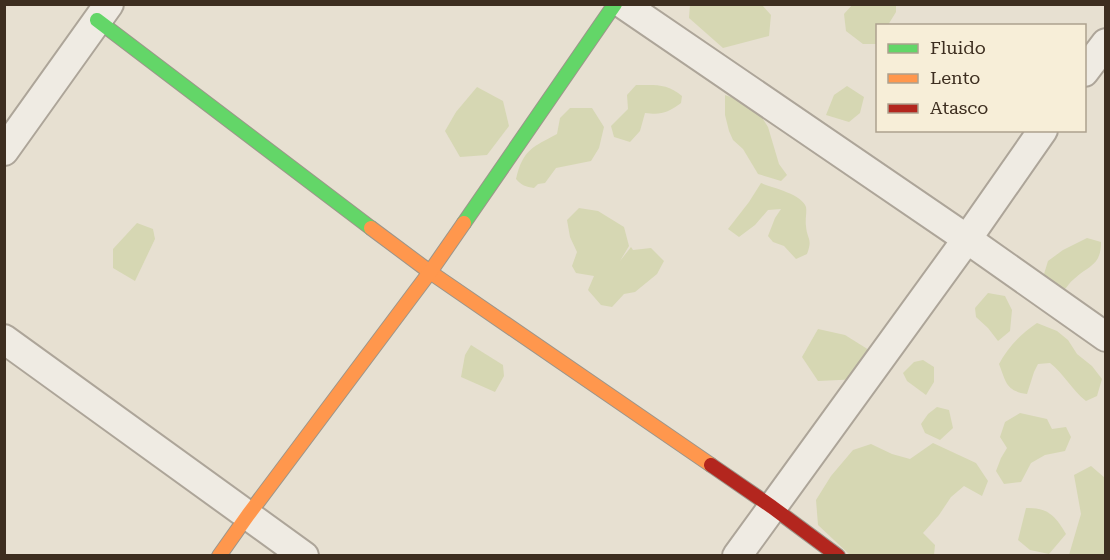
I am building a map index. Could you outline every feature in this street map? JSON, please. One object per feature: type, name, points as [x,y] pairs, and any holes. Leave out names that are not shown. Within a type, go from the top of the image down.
[{"type":"street","points":[[219,555],[430,272],[615,4]]},
{"type":"street","points":[[623,4],[1106,337]]},
{"type":"street","points":[[4,151],[103,12],[430,272],[772,507],[838,555]]},
{"type":"street","points":[[1086,69],[1106,43]]},
{"type":"street","points":[[737,555],[967,239],[1042,132]]},
{"type":"street","points":[[4,339],[304,555]]},
{"type":"green space","points":[[690,4],[762,5],[771,15],[769,36],[723,48],[689,18]]},
{"type":"green space","points":[[853,4],[896,5],[896,12],[889,24],[876,24],[876,44],[863,44],[846,31],[844,14]]},
{"type":"green space","points":[[636,85],[666,87],[682,96],[681,103],[668,111],[645,113],[640,131],[630,142],[614,137],[611,126],[628,109],[627,95]]},
{"type":"green space","points":[[847,86],[864,97],[860,113],[849,122],[826,115],[834,95]]},
{"type":"green space","points":[[477,87],[503,101],[509,126],[487,155],[460,157],[445,131],[456,112]]},
{"type":"green space","points":[[725,95],[754,105],[768,127],[779,164],[787,175],[781,181],[758,174],[743,149],[733,140],[725,115]]},
{"type":"green space","points":[[570,108],[592,108],[604,127],[599,148],[591,161],[556,168],[545,183],[538,184],[534,188],[522,184],[516,179],[522,161],[535,146],[557,134],[560,118]]},
{"type":"green space","points":[[761,183],[793,195],[803,202],[806,207],[806,226],[810,242],[807,254],[796,259],[784,246],[773,242],[768,236],[781,209],[768,210],[755,225],[739,237],[728,229]]},
{"type":"green space","points":[[579,208],[598,211],[624,227],[629,246],[620,261],[631,247],[633,250],[651,248],[664,261],[657,274],[635,292],[624,294],[612,307],[601,305],[588,290],[594,276],[576,273],[572,266],[577,252],[570,237],[567,220]]},
{"type":"green space","points":[[137,223],[153,229],[155,239],[135,281],[113,268],[113,249]]},
{"type":"green space","points":[[1087,238],[1101,242],[1096,261],[1064,290],[1048,282],[1044,274],[1048,261],[1063,250]]},
{"type":"green space","points":[[988,293],[1005,296],[1012,310],[1010,331],[998,341],[976,317],[975,308]]},
{"type":"green space","points":[[1037,323],[1057,331],[1068,340],[1077,354],[1092,366],[1102,379],[1097,396],[1086,401],[1050,363],[1038,364],[1027,394],[1015,391],[1008,385],[999,364],[1015,341]]},
{"type":"green space","points":[[818,329],[845,335],[869,350],[860,379],[818,381],[802,357]]},
{"type":"green space","points":[[471,345],[503,365],[504,376],[495,392],[461,377],[465,355]]},
{"type":"green space","points":[[923,360],[934,367],[934,382],[926,395],[907,381],[903,373],[914,362]]},
{"type":"green space","points":[[937,407],[949,410],[953,428],[940,440],[925,433],[921,424]]},
{"type":"green space","points":[[1020,413],[1047,419],[1052,429],[1066,427],[1071,437],[1065,451],[1045,455],[1031,463],[1021,482],[1004,484],[996,471],[1007,448],[1000,437],[1005,422]]},
{"type":"green space","points":[[933,443],[976,463],[988,481],[982,496],[964,486],[951,497],[923,533],[935,545],[934,555],[850,555],[818,525],[816,500],[831,476],[853,450],[871,444],[910,459]]},
{"type":"green space","points":[[1091,466],[1105,478],[1105,555],[1069,555],[1081,514],[1074,475]]},
{"type":"green space","points":[[1026,508],[1046,511],[1059,523],[1066,534],[1049,554],[1030,550],[1018,540]]},
{"type":"traffic: fast","points":[[464,223],[615,4]]},
{"type":"traffic: fast","points":[[97,20],[371,228]]},
{"type":"traffic: slow","points":[[219,556],[464,223]]},
{"type":"traffic: slow","points":[[371,228],[430,272],[711,465]]},
{"type":"traffic: jam","points":[[711,465],[838,556]]}]
